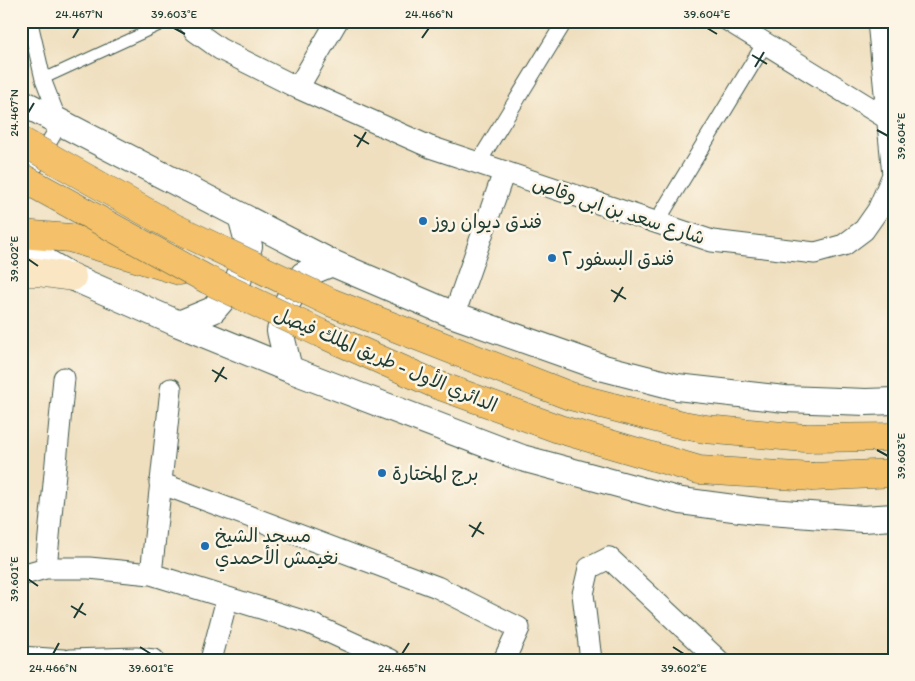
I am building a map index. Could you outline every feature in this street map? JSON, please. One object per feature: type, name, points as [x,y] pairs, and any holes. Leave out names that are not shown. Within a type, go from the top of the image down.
[{"type":"highway","name":"الدائري الأول - طريق الملك فيصل","points":[[21,141],[173,227],[330,302],[570,396],[690,426],[805,438],[894,437]]},
{"type":"highway","name":"الدائري الأول - طريق الملك فيصل","points":[[21,177],[208,280],[320,333],[435,384],[558,429],[700,470],[813,477],[894,473]]},
{"type":"highway","points":[[21,234],[70,238],[208,280]]},
{"type":"main road","points":[[21,272],[37,272],[72,277]]},
{"type":"street","name":"شارع سعد بن ابى وقاص","points":[[188,21],[195,31],[220,49],[298,88],[430,147],[712,241],[815,253],[844,245],[864,230],[878,210],[893,175],[878,21]]},
{"type":"street","points":[[298,88],[337,21]]},
{"type":"street","points":[[478,163],[565,21]]},
{"type":"street","points":[[729,21],[888,119]]},
{"type":"street","points":[[31,27],[43,79],[60,123]]},
{"type":"street","points":[[656,223],[764,43]]},
{"type":"street","points":[[21,102],[332,263],[454,315],[604,368],[677,387],[785,399],[866,402],[894,401]]},
{"type":"street","points":[[21,192],[60,123]]},
{"type":"street","points":[[454,315],[504,172]]},
{"type":"street","points":[[179,324],[213,310],[238,281],[249,246],[241,216]]},
{"type":"street","points":[[21,247],[72,277],[179,324],[289,369],[522,458],[681,501],[756,511],[863,519],[894,517]]},
{"type":"street","points":[[289,369],[280,332],[287,303],[303,275],[332,263]]},
{"type":"street","points":[[46,568],[64,378]]},
{"type":"street","points":[[151,574],[171,389]]},
{"type":"street","points":[[160,483],[437,587],[519,628],[504,660]]},
{"type":"street","points":[[591,660],[583,594],[589,568],[609,558],[718,660]]},
{"type":"street","points":[[21,575],[46,568],[89,568],[151,574],[226,599],[309,623],[390,660]]},
{"type":"street","points":[[210,660],[226,599]]},
{"type":"street","points":[[21,657],[62,660]]},
{"type":"street","points":[[70,660],[136,658],[154,660]]},
{"type":"lane","points":[[43,79],[169,21]]},
{"type":"place","name":"فندق ديوان روز","points":[[423,221]]},
{"type":"place","name":"فندق البسفور ٢","points":[[552,258]]},
{"type":"place","name":"برج المختارة","points":[[382,473]]},
{"type":"place","name":"مسجد الشيخ نغيمش الأحمدي","points":[[205,546]]}]
